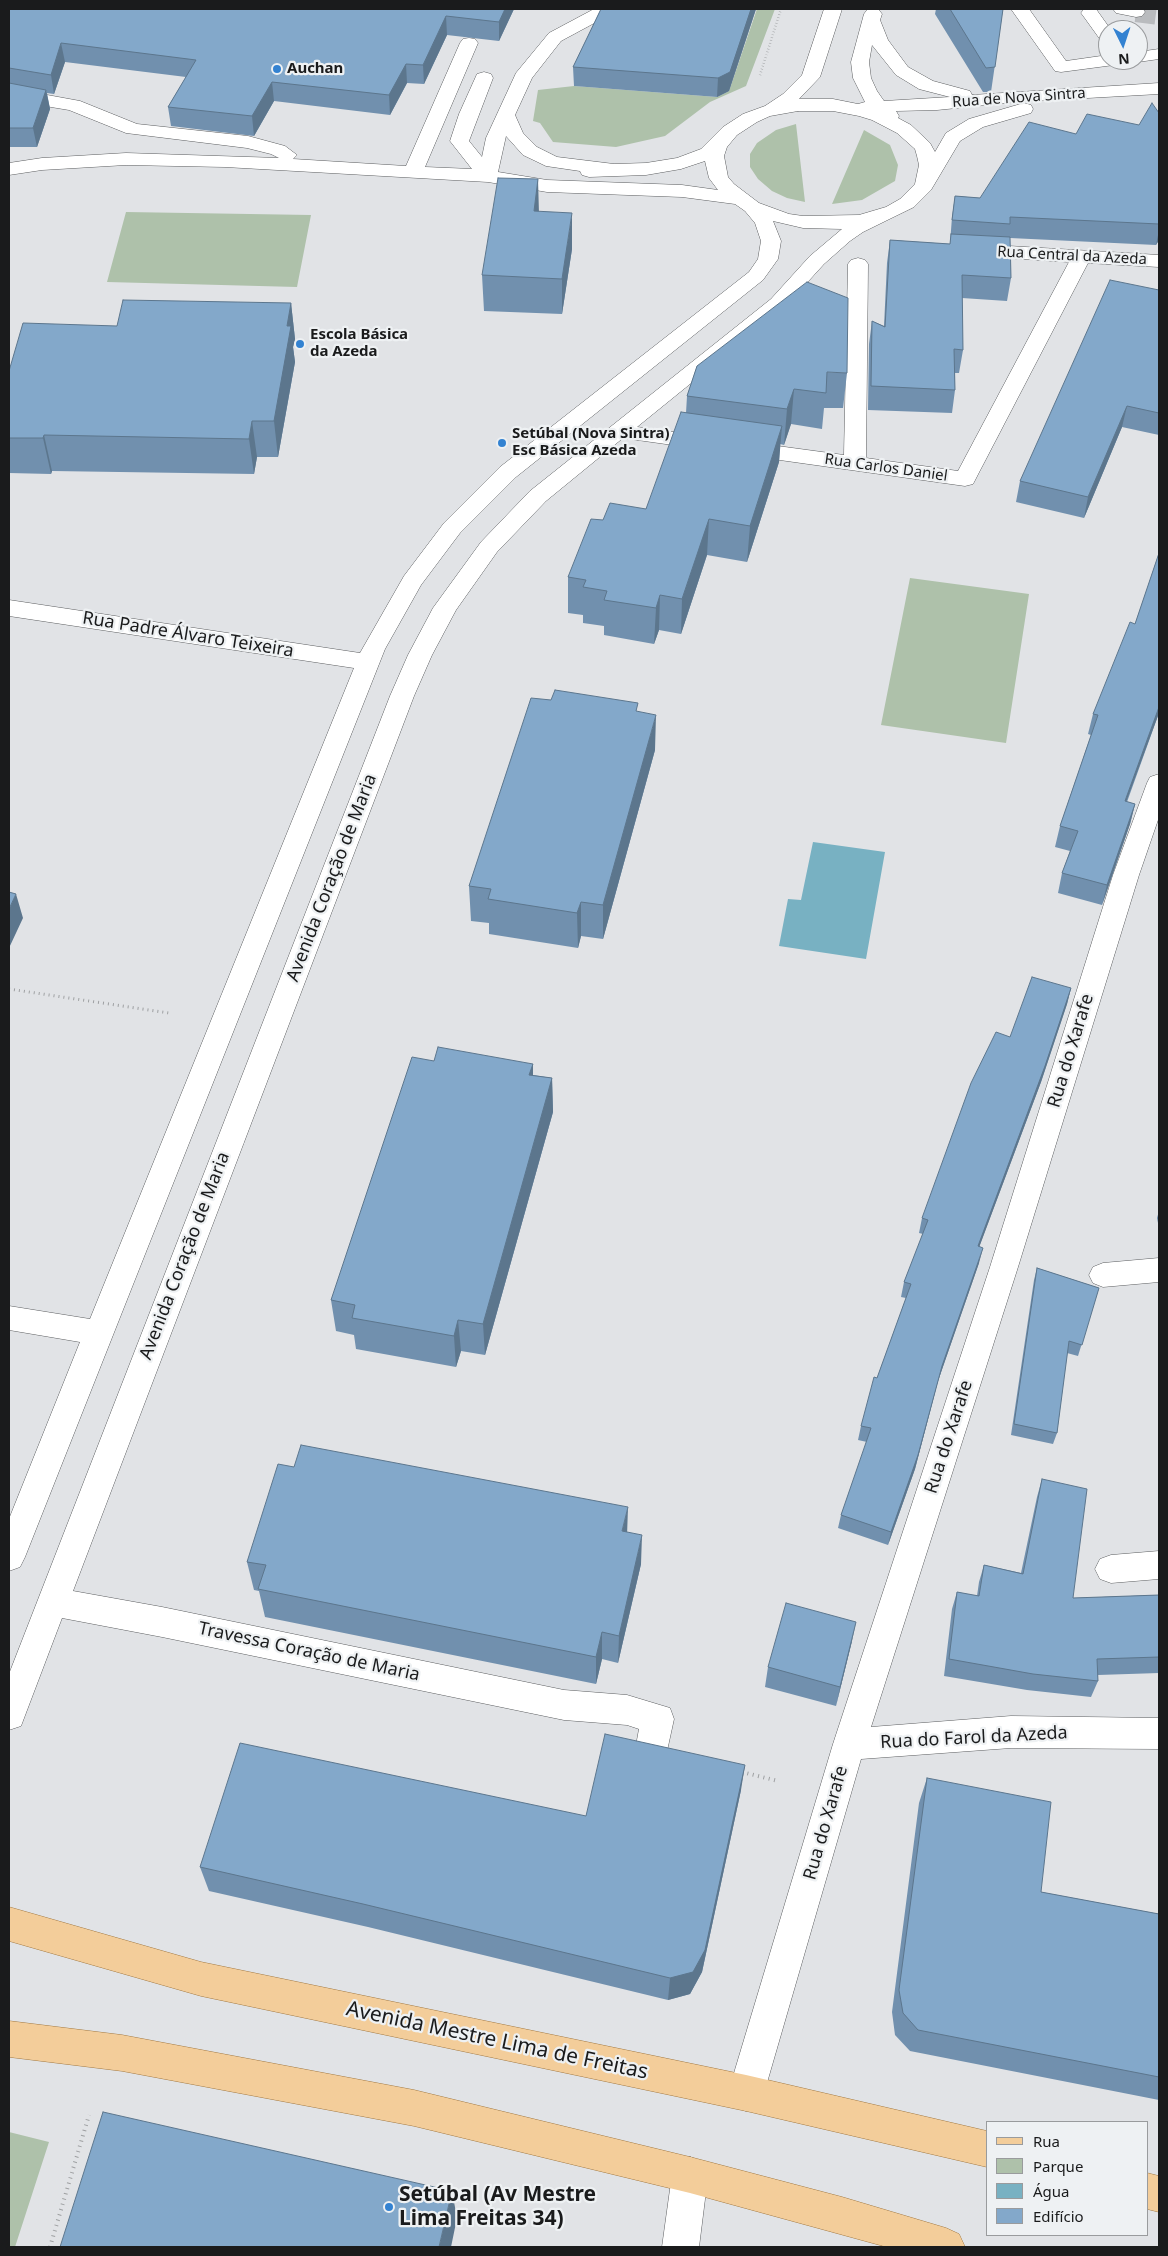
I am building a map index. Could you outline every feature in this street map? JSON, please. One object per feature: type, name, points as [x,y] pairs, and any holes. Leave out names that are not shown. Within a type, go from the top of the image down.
[{"type":"main road","name":"Avenida Mestre Lima de Freitas","points":[[9,1924],[201,1979],[746,2093],[986,2149]]},
{"type":"main road","points":[[9,2039],[122,2053],[414,2108],[690,2175],[842,2215],[946,2247]]},
{"type":"street","points":[[488,176],[495,138],[523,77],[555,36],[607,9]]},
{"type":"street","points":[[488,176],[655,168],[681,163],[708,153],[738,124],[790,98],[811,77],[833,9]]},
{"type":"street","points":[[1020,9],[1061,67],[1098,62]]},
{"type":"street","points":[[1090,13],[1098,24]]},
{"type":"street","points":[[873,14],[879,41],[886,53],[902,70],[913,78],[942,90],[959,94],[979,97],[1016,96]]},
{"type":"street","points":[[9,169],[42,164],[126,159],[412,171],[488,176],[546,186],[682,191],[744,202],[785,219],[823,224],[861,220],[894,211],[912,199],[924,186],[929,166],[923,147],[880,106],[865,85],[860,62],[873,14]]},
{"type":"street","points":[[412,171],[469,43]]},
{"type":"street","points":[[484,78],[468,114],[459,141],[488,176]]},
{"type":"street","name":"Rua de Nova Sintra","points":[[833,105],[937,104],[1016,96],[1159,88]]},
{"type":"street","name":"Rua de Nova Sintra","points":[[924,186],[940,155],[953,137],[976,123],[1035,107],[1159,88]]},
{"type":"street","points":[[9,94],[73,105],[132,129],[248,142],[278,150],[303,165]]},
{"type":"street","points":[[765,112],[798,105],[833,105],[879,116],[904,129]]},
{"type":"street","points":[[505,114],[508,124],[522,144],[530,151],[552,162],[626,170]]},
{"type":"street","points":[[9,1557],[367,662],[412,581],[452,528],[508,472],[756,276],[768,259],[771,241],[764,222],[719,178],[715,168],[714,156],[723,137]]},
{"type":"street","name":"Avenida Coração de Maria","points":[[9,1715],[402,696],[420,655],[445,608],[464,578],[489,547],[538,496],[778,303],[817,260],[843,237],[856,228],[894,211]]},
{"type":"street","name":"Rua Central da Azeda","points":[[954,249],[1159,262]]},
{"type":"street","name":"Rua Carlos Daniel","points":[[618,431],[965,479],[1081,257]]},
{"type":"street","points":[[855,464],[858,264]]},
{"type":"street","name":"Rua Padre Álvaro Teixeira","points":[[9,608],[367,662]]},
{"type":"street","name":"Rua do Xarafe","points":[[746,2093],[849,1744],[1004,1267],[1124,884],[1159,783]]},
{"type":"street","points":[[1103,1275],[1159,1270]]},
{"type":"street","points":[[9,1318],[99,1333]]},
{"type":"street","points":[[1111,1570],[1159,1565]]},
{"type":"street","name":"Travessa Coração de Maria","points":[[53,1602],[162,1622],[564,1705],[627,1710],[658,1719],[651,1751]]},
{"type":"street","name":"Rua do Farol da Azeda","points":[[849,1744],[1011,1732],[1159,1734]]},
{"type":"street","points":[[680,2247],[690,2175]]},
{"type":"path","points":[[9,989],[169,1013]]},
{"type":"path","points":[[739,1772],[778,1781]]},
{"type":"path","points":[[50,2247],[89,2115]]},
{"type":"green space","points":[[757,9],[775,9],[746,86],[710,102],[665,136],[616,147],[553,142],[540,123],[533,121],[538,90],[574,86],[717,97],[729,91]]},
{"type":"green space","points":[[796,124],[805,202],[787,198],[772,191],[758,179],[750,167],[750,154],[757,143],[776,130]]},
{"type":"green space","points":[[864,130],[890,145],[898,165],[895,181],[862,200],[832,204]]},
{"type":"green space","points":[[126,212],[311,215],[297,287],[107,282]]},
{"type":"green space","points":[[910,578],[1029,594],[1006,743],[881,725]]},
{"type":"green space","points":[[9,2132],[49,2142],[15,2247],[9,2247]]},
{"type":"water","points":[[813,842],[885,852],[866,959],[779,946],[788,899],[801,900]]},
{"type":"building","name":"Auchan","points":[[9,9],[505,9],[499,22],[446,16],[423,65],[406,64],[389,95],[272,82],[252,116],[168,107],[196,60],[61,43],[51,75],[9,68]]},
{"type":"building","points":[[601,9],[751,9],[730,72],[718,78],[573,67]]},
{"type":"building","points":[[950,9],[1003,9],[995,67],[986,68]]},
{"type":"building","points":[[9,83],[46,90],[33,128],[9,128]]},
{"type":"building","points":[[1152,103],[1159,113],[1159,224],[1010,217],[1010,224],[952,220],[955,196],[980,198],[1029,122],[1076,134],[1087,114],[1139,125]]},
{"type":"building","points":[[498,178],[538,179],[534,211],[572,213],[562,279],[482,275]]},
{"type":"building","points":[[951,234],[1010,237],[1011,278],[962,275],[963,350],[954,349],[955,390],[871,386],[872,321],[885,327],[890,240],[950,244]]},
{"type":"building","points":[[1110,280],[1159,290],[1159,413],[1127,406],[1088,497],[1020,481]]},
{"type":"building","points":[[807,282],[848,298],[847,373],[827,372],[826,393],[794,389],[787,409],[687,396],[697,366]]},
{"type":"building","points":[[123,300],[291,303],[287,326],[291,326],[274,421],[252,421],[249,439],[44,435],[43,438],[9,438],[9,371],[23,323],[117,326]]},
{"type":"building","points":[[681,412],[782,426],[750,526],[709,519],[682,599],[660,595],[656,608],[604,600],[607,591],[583,587],[586,580],[568,577],[591,519],[603,520],[610,503],[646,509]]},
{"type":"building","points":[[1159,553],[1159,707],[1125,801],[1135,804],[1107,885],[1062,873],[1078,831],[1060,826],[1098,715],[1093,714],[1130,622],[1135,624]]},
{"type":"building","points":[[555,690],[638,703],[636,711],[656,715],[603,905],[581,902],[577,913],[488,899],[491,889],[469,886],[531,698],[551,700]]},
{"type":"building","points":[[9,892],[16,894],[9,909]]},
{"type":"building","points":[[1032,977],[1071,988],[1045,1066],[978,1246],[983,1248],[942,1366],[918,1455],[891,1532],[841,1515],[871,1428],[861,1426],[874,1377],[877,1378],[911,1284],[904,1282],[928,1220],[922,1218],[971,1083],[996,1032],[1010,1037]]},
{"type":"building","points":[[438,1047],[533,1064],[529,1075],[552,1078],[483,1324],[458,1320],[454,1336],[352,1318],[355,1305],[331,1300],[412,1057],[434,1061]]},
{"type":"building","points":[[1037,1268],[1099,1288],[1082,1345],[1069,1341],[1057,1433],[1014,1424]]},
{"type":"building","points":[[301,1445],[628,1507],[622,1531],[642,1535],[619,1636],[602,1632],[596,1657],[258,1589],[266,1565],[247,1562],[278,1464],[294,1467]]},
{"type":"building","points":[[1042,1479],[1087,1489],[1073,1598],[1159,1595],[1159,1657],[1097,1659],[1098,1681],[1033,1674],[949,1659],[957,1592],[979,1596],[984,1565],[1023,1574]]},
{"type":"building","points":[[786,1603],[856,1622],[840,1687],[768,1667]]},
{"type":"building","points":[[605,1734],[745,1765],[705,1950],[693,1972],[670,1978],[200,1867],[240,1743],[586,1816]]},
{"type":"building","points":[[927,1778],[1051,1802],[1041,1892],[1159,1914],[1159,2077],[918,2030],[903,2013],[899,1990]]},
{"type":"building","points":[[103,2112],[452,2191],[439,2247],[60,2247]]},
{"type":"tunnel","points":[[1136,12],[1159,15]]},
{"type":"place","name":"Auchan","points":[[277,69]]},
{"type":"place","name":"Escola Básica da Azeda","points":[[300,344]]},
{"type":"place","name":"Setúbal (Nova Sintra) Esc Básica Azeda","points":[[502,443]]},
{"type":"place","name":"Setúbal (Av Mestre Lima Freitas 34)","points":[[389,2207]]}]
